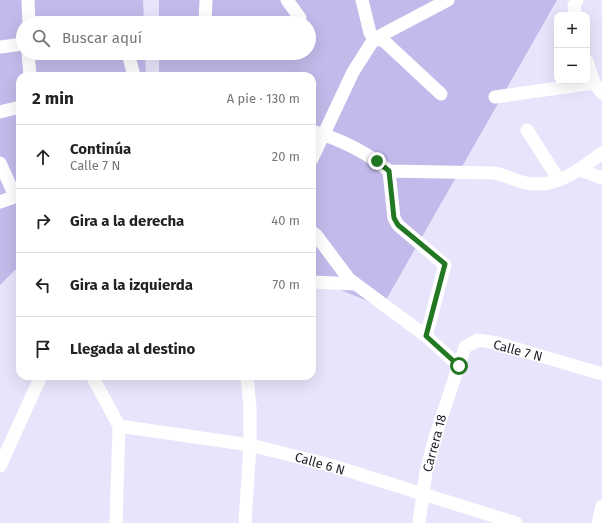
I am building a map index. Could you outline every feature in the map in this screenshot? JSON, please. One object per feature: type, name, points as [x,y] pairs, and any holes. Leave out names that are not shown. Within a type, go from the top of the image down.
[{"type":"street","points":[[28,0],[29,16]]},
{"type":"street","points":[[205,16],[206,0]]},
{"type":"street","points":[[287,0],[299,16]]},
{"type":"street","points":[[362,0],[370,33],[374,39],[384,41],[441,94]]},
{"type":"street","points":[[316,152],[353,72],[374,39],[448,0]]},
{"type":"street","points":[[0,46],[16,45]]},
{"type":"street","points":[[29,60],[30,72]]},
{"type":"street","points":[[130,60],[133,72]]},
{"type":"street","points":[[495,97],[598,88],[590,68]]},
{"type":"street","points":[[0,112],[16,108]]},
{"type":"street","points":[[528,130],[559,180]]},
{"type":"street","points":[[316,132],[325,135],[377,161],[389,171],[494,173],[503,174],[524,183],[538,185],[549,184],[580,170],[602,153]]},
{"type":"street","points":[[0,163],[16,192]]},
{"type":"street","points":[[580,170],[602,178]]},
{"type":"street","points":[[389,171],[394,218],[398,225],[445,264],[426,336]]},
{"type":"street","points":[[0,202],[16,197]]},
{"type":"street","points":[[316,235],[349,279],[426,336],[459,366]]},
{"type":"street","points":[[316,282],[355,284]]},
{"type":"street","name":"Calle 7 N","points":[[459,366],[465,347],[478,340],[498,343],[602,374]]},
{"type":"street","name":"Carrera 18","points":[[419,523],[426,472],[434,437],[459,366]]},
{"type":"street","points":[[0,466],[38,380]]},
{"type":"street","points":[[94,380],[119,426],[116,523]]},
{"type":"street","points":[[245,523],[250,445],[250,407],[247,380]]},
{"type":"street","name":"Calle 6 N","points":[[119,426],[250,445],[330,465],[516,523]]},
{"type":"street","points":[[598,523],[602,506]]},
{"type":"shaded area","points":[[0,0],[143,0],[144,16],[16,16],[16,60],[145,60],[146,72],[16,72],[16,269],[0,285]]},
{"type":"shaded area","points":[[159,0],[557,0],[382,307],[316,280],[316,72],[159,72],[159,60],[316,60],[316,16],[159,16]]},
{"type":"route","points":[[377,161],[389,171],[394,218],[398,225],[445,264],[426,336],[459,366]]}]
